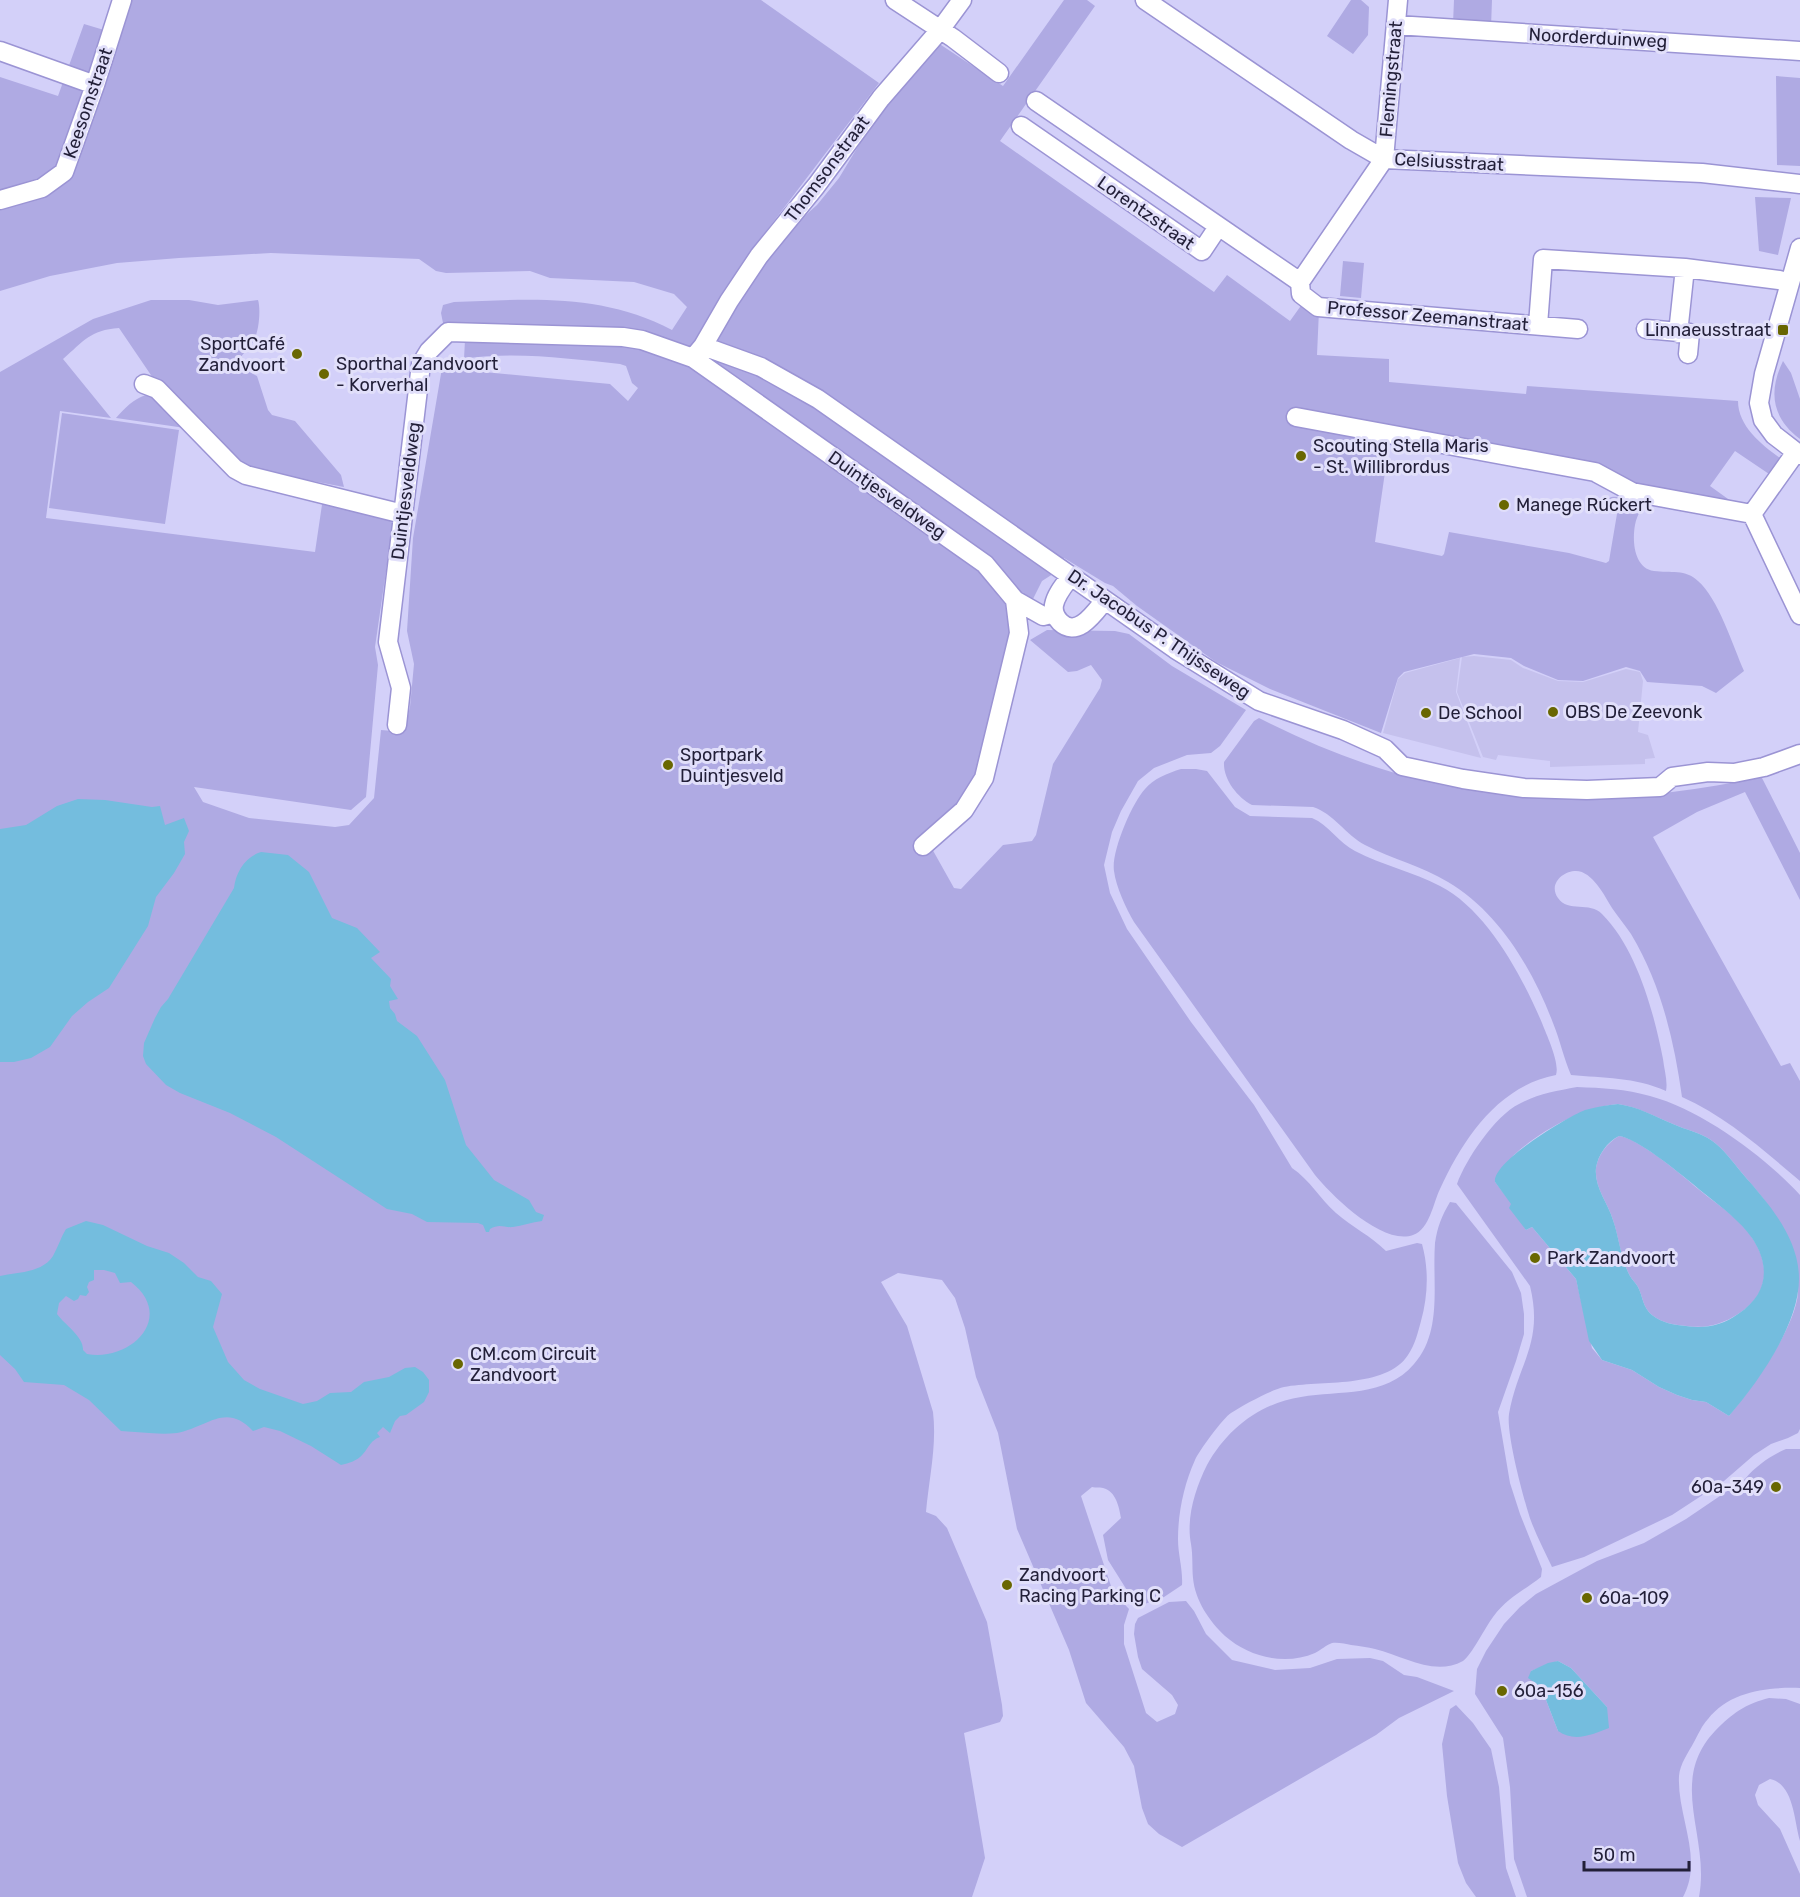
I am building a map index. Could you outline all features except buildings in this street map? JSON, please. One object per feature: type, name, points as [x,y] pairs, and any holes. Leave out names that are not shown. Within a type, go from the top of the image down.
[{"type":"street","name":"Keesomstraat","points":[[0,200],[42,188],[64,172],[96,84],[122,0]]},
{"type":"street","points":[[895,0],[999,73]]},
{"type":"street","name":"Thomsonstraat","points":[[698,352],[759,256],[816,186],[881,98],[940,30],[962,0]]},
{"type":"street","name":"Celsiusstraat","points":[[1145,0],[1351,140],[1384,159],[1702,173],[1800,184]]},
{"type":"street","name":"Flemingstraat","points":[[1384,159],[1398,0]]},
{"type":"street","name":"Noorderduinweg","points":[[1396,25],[1800,51]]},
{"type":"street","points":[[0,51],[96,84]]},
{"type":"street","name":"Lorentzstraat","points":[[1036,101],[1300,282],[1301,294],[1317,306]]},
{"type":"street","name":"Lorentzstraat","points":[[1021,126],[1202,251],[1218,227]]},
{"type":"street","points":[[1066,157],[1082,132]]},
{"type":"street","points":[[1300,282],[1384,159]]},
{"type":"street","points":[[1752,514],[1798,454],[1774,435],[1763,420],[1759,403],[1764,374],[1800,248]]},
{"type":"street","name":"Professor Zeemanstraat","points":[[1538,325],[1543,259],[1685,268],[1790,283]]},
{"type":"street","points":[[1678,333],[1685,268]]},
{"type":"street","name":"Professor Zeemanstraat","points":[[1317,306],[1578,329]]},
{"type":"street","points":[[1646,328],[1690,333],[1688,354]]},
{"type":"street","name":"Duintjesveldweg","points":[[397,725],[401,688],[388,642],[422,364],[429,351],[448,332],[623,337],[698,352],[985,564],[1015,600],[1071,627],[1080,626],[1088,621],[1105,600]]},
{"type":"street","name":"Dr. Jacobus P. Thijsseweg","points":[[698,352],[761,367],[818,399],[1175,649],[1259,701],[1343,730],[1385,749],[1402,766],[1463,779],[1524,788],[1587,790],[1660,787],[1672,777],[1708,772],[1734,773],[1800,754]]},
{"type":"street","points":[[144,384],[157,389],[235,469],[246,475],[403,514]]},
{"type":"street","points":[[1296,417],[1595,472],[1632,492],[1752,514]]},
{"type":"street","points":[[1752,514],[1800,615]]},
{"type":"street","points":[[1019,633],[1036,626],[1049,615],[1071,576]]},
{"type":"street","points":[[923,846],[964,810],[984,778],[1019,633],[1015,600]]},
{"type":"shaded area","points":[[128,0],[761,0],[879,83],[758,242],[726,288],[691,348],[444,328],[441,313],[443,305],[454,302],[538,300],[593,304],[646,318],[672,330],[687,307],[674,294],[634,282],[550,278],[530,271],[446,273],[436,271],[419,259],[271,253],[179,258],[117,263],[50,276],[0,291],[0,208],[37,198],[55,189],[71,172],[79,159]]},
{"type":"shaded area","points":[[1064,0],[1087,0],[1095,6],[1000,141],[1214,292],[1227,275],[1290,321],[1305,300],[1319,310],[1317,355],[1389,359],[1389,382],[1526,394],[1527,386],[1738,401],[1742,419],[1753,435],[1783,460],[1772,476],[1735,451],[1710,486],[1735,504],[1633,486],[1609,469],[1327,413],[1293,420],[1292,426],[1389,444],[1375,542],[1442,556],[1449,532],[1569,553],[1606,563],[1609,561],[1618,508],[1608,505],[1609,498],[1620,497],[1643,503],[1634,531],[1634,546],[1638,559],[1647,569],[1683,573],[1698,581],[1718,610],[1744,671],[1716,693],[1702,686],[1647,682],[1640,671],[1626,667],[1583,681],[1558,680],[1511,658],[1474,654],[1404,672],[1398,678],[1381,733],[1270,689],[1216,662],[1137,606],[1113,586],[1064,558],[1056,572],[1042,581],[1033,599],[1020,593],[712,365],[707,355],[738,296],[791,228],[817,205],[839,178],[892,90],[932,39],[1003,86]]},
{"type":"shaded area","points":[[1351,0],[1361,0],[1369,7],[1368,35],[1353,54],[1327,36]]},
{"type":"shaded area","points":[[1454,0],[1492,0],[1491,27],[1453,24]]},
{"type":"shaded area","points":[[84,24],[104,30],[62,159],[49,178],[0,193],[0,77],[58,96]]},
{"type":"shaded area","points":[[1776,76],[1800,78],[1800,166],[1777,165]]},
{"type":"shaded area","points":[[1755,197],[1791,198],[1778,255],[1759,251]]},
{"type":"shaded area","points":[[1343,261],[1364,263],[1361,298],[1340,296]]},
{"type":"shaded area","points":[[151,300],[189,300],[218,305],[258,300],[257,333],[236,365],[257,376],[268,410],[272,415],[295,421],[341,475],[344,487],[249,469],[155,381],[119,328],[109,329],[94,334],[63,359],[111,418],[60,411],[46,518],[315,552],[323,498],[394,516],[375,647],[378,665],[366,797],[351,810],[194,787],[203,802],[249,818],[335,827],[349,825],[374,798],[381,730],[404,732],[410,707],[414,664],[407,631],[413,538],[442,368],[610,384],[628,401],[638,388],[632,383],[626,366],[620,364],[522,356],[464,359],[465,340],[623,342],[688,363],[993,579],[998,596],[1007,606],[1014,636],[981,776],[931,847],[954,888],[961,889],[1003,845],[1032,841],[1036,835],[1053,764],[1100,688],[1102,680],[1091,665],[1068,672],[1030,640],[1047,630],[1115,631],[1129,634],[1172,666],[1246,710],[1220,746],[1211,753],[1187,755],[1154,768],[1138,781],[1112,832],[1104,865],[1110,893],[1127,929],[1191,1022],[1254,1105],[1292,1168],[1336,1213],[1386,1251],[1417,1243],[1422,1244],[1427,1273],[1423,1312],[1410,1351],[1398,1366],[1369,1378],[1284,1387],[1243,1406],[1223,1421],[1197,1456],[1191,1469],[1182,1499],[1178,1529],[1182,1585],[1164,1597],[1139,1606],[1135,1603],[1108,1560],[1103,1535],[1121,1518],[1116,1500],[1111,1492],[1102,1488],[1092,1487],[1081,1496],[1113,1592],[1129,1609],[1124,1625],[1124,1644],[1146,1713],[1157,1722],[1175,1714],[1178,1705],[1172,1695],[1142,1669],[1134,1634],[1135,1624],[1138,1618],[1169,1602],[1186,1601],[1206,1634],[1232,1660],[1275,1670],[1310,1668],[1337,1659],[1370,1658],[1383,1661],[1404,1675],[1417,1677],[1454,1691],[1399,1718],[1376,1735],[1182,1847],[1159,1834],[1148,1824],[1142,1808],[1134,1766],[1124,1747],[1086,1703],[1069,1650],[1017,1529],[998,1433],[976,1377],[965,1328],[955,1298],[942,1280],[898,1273],[881,1282],[907,1326],[933,1412],[933,1450],[926,1512],[936,1516],[947,1528],[987,1622],[1002,1705],[1003,1716],[1000,1722],[964,1733],[985,1858],[972,1897],[0,1897],[0,372],[93,319]]},
{"type":"shaded area","points":[[1783,361],[1791,373],[1800,399],[1800,439],[1783,422],[1775,404],[1775,383]]},
{"type":"shaded area","points":[[146,395],[153,397],[185,428],[116,418],[133,401]]},
{"type":"shaded area","points":[[62,413],[179,430],[165,524],[49,508]]},
{"type":"shaded area","name":"OBS De Zeevonk","points":[[1462,657],[1511,660],[1523,668],[1558,681],[1583,682],[1626,669],[1640,672],[1643,681],[1638,732],[1648,735],[1655,758],[1645,759],[1645,764],[1550,767],[1550,761],[1498,755],[1496,760],[1483,757],[1457,692]]},
{"type":"shaded area","name":"De School","points":[[1460,658],[1456,692],[1481,758],[1383,733],[1398,679],[1405,673]]},
{"type":"shaded area","points":[[1259,718],[1309,742],[1409,777],[1511,796],[1563,799],[1616,797],[1672,792],[1761,776],[1800,853],[1800,900],[1745,792],[1697,812],[1653,837],[1781,1066],[1790,1063],[1800,1081],[1800,1181],[1729,1124],[1682,1097],[1665,1013],[1650,973],[1631,934],[1593,880],[1582,872],[1566,873],[1558,879],[1555,893],[1567,905],[1597,910],[1614,928],[1625,945],[1642,982],[1655,1022],[1663,1059],[1666,1091],[1643,1083],[1571,1075],[1545,1003],[1524,963],[1498,926],[1466,894],[1438,876],[1365,845],[1320,810],[1313,807],[1252,805],[1241,797],[1228,781],[1224,762],[1254,721]]},
{"type":"shaded area","points":[[1181,769],[1207,771],[1235,807],[1250,816],[1312,818],[1355,851],[1440,886],[1473,911],[1488,928],[1524,985],[1552,1049],[1556,1075],[1535,1081],[1517,1090],[1485,1117],[1449,1170],[1427,1222],[1419,1232],[1401,1236],[1387,1233],[1373,1226],[1359,1217],[1323,1184],[1134,922],[1115,877],[1114,863],[1119,840],[1134,805],[1148,785]]},
{"type":"shaded area","points":[[1577,1087],[1632,1092],[1650,1096],[1690,1112],[1711,1123],[1750,1150],[1800,1195],[1800,1429],[1798,1433],[1771,1444],[1754,1455],[1724,1481],[1672,1515],[1584,1557],[1552,1567],[1528,1511],[1516,1468],[1509,1424],[1513,1396],[1532,1338],[1534,1323],[1530,1286],[1457,1184],[1482,1139],[1500,1118],[1519,1104],[1533,1098]],"holes":[[[1618,1104],[1702,1135],[1716,1144],[1728,1155],[1774,1213],[1789,1242],[1797,1275],[1798,1293],[1795,1307],[1771,1358],[1729,1416],[1706,1402],[1677,1395],[1632,1370],[1602,1360],[1592,1348],[1576,1279],[1532,1227],[1526,1230],[1512,1204],[1495,1182],[1514,1155],[1549,1129],[1591,1110]]]},
{"type":"shaded area","points":[[1619,1136],[1637,1143],[1670,1166],[1747,1230],[1761,1255],[1764,1280],[1751,1304],[1738,1314],[1714,1325],[1694,1327],[1664,1322],[1647,1309],[1624,1263],[1611,1214],[1597,1182],[1596,1168],[1601,1154]]},
{"type":"shaded area","points":[[1450,1202],[1456,1203],[1512,1272],[1521,1293],[1524,1334],[1498,1412],[1510,1483],[1542,1569],[1541,1577],[1504,1604],[1466,1658],[1452,1665],[1441,1667],[1419,1664],[1372,1648],[1339,1643],[1332,1643],[1315,1653],[1292,1659],[1256,1654],[1225,1636],[1214,1624],[1204,1610],[1194,1586],[1190,1524],[1195,1494],[1203,1474],[1215,1452],[1235,1429],[1272,1405],[1301,1397],[1376,1388],[1390,1383],[1414,1364],[1423,1351],[1433,1322],[1435,1243],[1440,1222]]},
{"type":"shaded area","points":[[1786,1449],[1800,1449],[1800,1688],[1775,1688],[1738,1697],[1717,1710],[1700,1730],[1679,1776],[1679,1791],[1691,1867],[1689,1882],[1683,1897],[1527,1897],[1514,1859],[1510,1787],[1503,1738],[1475,1694],[1477,1669],[1486,1651],[1504,1624],[1536,1594],[1597,1561],[1644,1543],[1686,1519],[1745,1479],[1769,1458]],"holes":[[[1558,1661],[1571,1668],[1607,1707],[1558,1731],[1541,1687],[1531,1671]]]},
{"type":"shaded area","points":[[1769,1698],[1786,1699],[1800,1704],[1800,1841],[1792,1804],[1784,1788],[1778,1782],[1770,1779],[1759,1785],[1755,1795],[1758,1805],[1780,1829],[1800,1874],[1800,1897],[1699,1897],[1701,1873],[1692,1786],[1695,1765],[1705,1744],[1733,1714],[1755,1702]]},
{"type":"shaded area","points":[[1456,1705],[1473,1723],[1491,1749],[1499,1787],[1506,1868],[1516,1897],[1476,1897],[1466,1883],[1458,1863],[1447,1796],[1442,1744],[1450,1709]]},
{"type":"water","points":[[78,799],[160,806],[165,825],[184,818],[189,831],[184,842],[185,854],[156,897],[148,926],[109,988],[72,1016],[50,1047],[31,1058],[0,1062],[0,829],[26,825],[57,806]]},
{"type":"water","points":[[261,852],[288,855],[309,872],[332,918],[357,928],[380,952],[371,958],[391,979],[390,986],[398,999],[389,1001],[390,1008],[397,1021],[417,1036],[445,1080],[466,1145],[494,1180],[529,1200],[536,1212],[544,1215],[542,1221],[513,1227],[497,1226],[486,1232],[483,1225],[478,1223],[427,1222],[412,1214],[387,1209],[276,1137],[230,1113],[166,1085],[146,1064],[143,1056],[144,1043],[155,1018],[234,888],[242,866],[250,857]]},
{"type":"water","points":[[1618,1104],[1640,1110],[1702,1135],[1716,1144],[1728,1155],[1771,1209],[1794,1249],[1799,1279],[1792,1315],[1764,1370],[1729,1416],[1706,1402],[1677,1395],[1632,1370],[1602,1360],[1589,1341],[1576,1279],[1532,1227],[1526,1230],[1509,1208],[1511,1204],[1495,1182],[1497,1173],[1517,1152],[1563,1121],[1585,1110]],"holes":[[[1619,1136],[1627,1138],[1657,1156],[1721,1206],[1747,1231],[1755,1243],[1764,1268],[1763,1280],[1751,1304],[1732,1318],[1714,1325],[1693,1327],[1664,1322],[1647,1309],[1638,1287],[1627,1270],[1613,1220],[1596,1175],[1599,1158],[1607,1145]]]},
{"type":"water","points":[[86,1221],[103,1225],[147,1246],[169,1253],[184,1263],[198,1277],[211,1281],[222,1294],[213,1327],[228,1362],[244,1380],[260,1389],[303,1404],[317,1401],[330,1393],[351,1392],[364,1382],[389,1377],[405,1368],[415,1367],[429,1380],[429,1392],[424,1402],[395,1421],[390,1433],[383,1427],[377,1433],[380,1437],[372,1442],[361,1456],[341,1465],[311,1446],[280,1431],[264,1427],[253,1431],[234,1418],[216,1419],[177,1433],[121,1431],[89,1400],[64,1385],[24,1382],[15,1369],[0,1355],[0,1276],[43,1266],[53,1256],[66,1229]],"holes":[[[94,1270],[115,1273],[120,1283],[131,1282],[144,1295],[149,1309],[148,1322],[142,1334],[132,1344],[119,1351],[103,1355],[87,1354],[80,1340],[57,1314],[59,1303],[66,1296],[74,1301],[80,1295],[86,1296],[89,1292],[87,1287],[89,1282],[94,1280]]]},
{"type":"water","points":[[1558,1661],[1571,1668],[1607,1707],[1609,1728],[1577,1737],[1564,1735],[1558,1731],[1541,1687],[1528,1678],[1531,1671]]},
{"type":"place","name":"Linnaeusstraat","points":[[1783,330]]},
{"type":"place","name":"SportCafé Zandvoort","points":[[297,354]]},
{"type":"place","name":"Sporthal Zandvoort - Korverhal","points":[[324,374]]},
{"type":"place","name":"Scouting Stella Maris - St. Willibrordus","points":[[1301,456]]},
{"type":"place","name":"Manege Rúckert","points":[[1504,505]]},
{"type":"place","name":"OBS De Zeevonk","points":[[1553,712]]},
{"type":"place","name":"De School","points":[[1426,713]]},
{"type":"place","name":"Sportpark Duintjesveld","points":[[668,765]]},
{"type":"place","name":"Park Zandvoort","points":[[1535,1258]]},
{"type":"place","name":"CM.com Circuit Zandvoort","points":[[458,1364]]},
{"type":"place","name":"60a-349","points":[[1776,1487]]},
{"type":"place","name":"Zandvoort Racing Parking C","points":[[1007,1585]]},
{"type":"place","name":"60a-109","points":[[1587,1598]]},
{"type":"place","name":"60a-156","points":[[1502,1691]]}]
